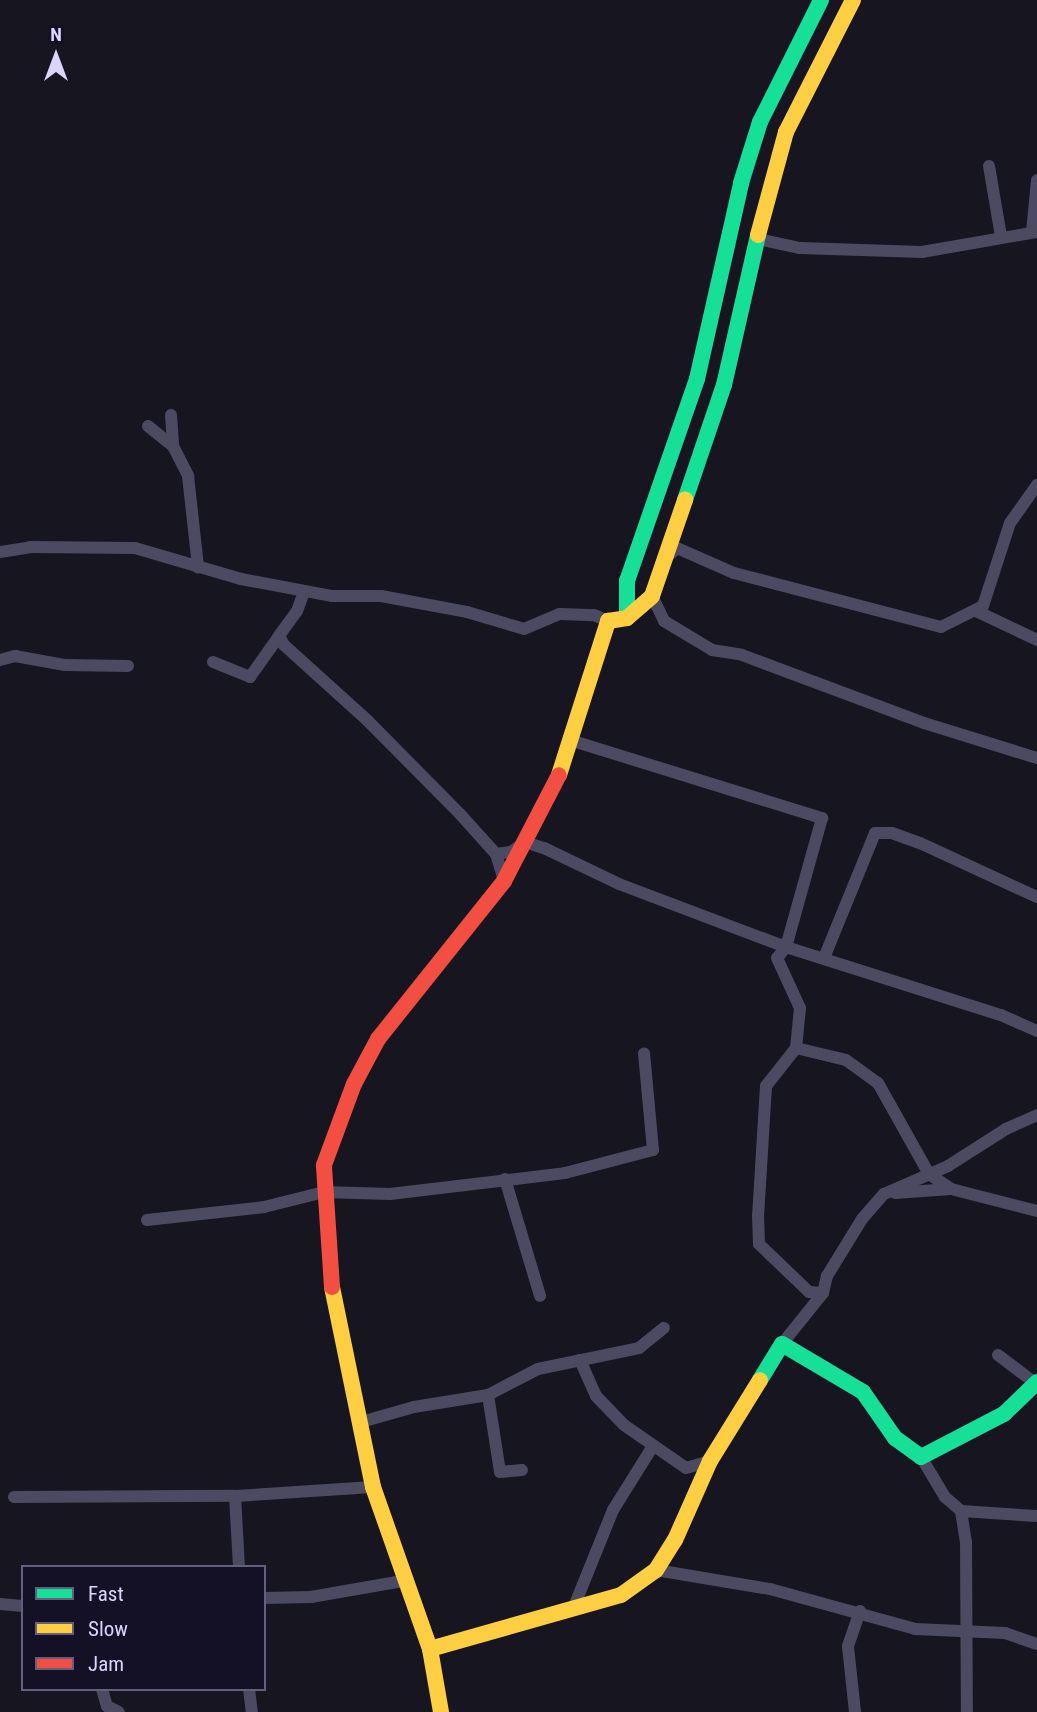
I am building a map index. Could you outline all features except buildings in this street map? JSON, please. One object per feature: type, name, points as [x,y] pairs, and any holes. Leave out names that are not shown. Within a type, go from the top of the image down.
[{"type":"main road","points":[[627,618],[627,581],[697,379],[741,183],[760,122],[821,0]]},
{"type":"main road","points":[[441,1712],[430,1649],[403,1581],[373,1487],[362,1422],[329,1277],[324,1166],[354,1084],[377,1039],[504,881],[525,842],[573,740],[608,621],[627,618],[652,596],[724,385],[786,132],[853,0]]},
{"type":"main road","points":[[430,1649],[621,1595],[656,1570],[675,1541],[710,1461],[782,1344],[863,1392],[888,1422],[895,1438],[921,1457],[1004,1414],[1036,1383]]},
{"type":"street","points":[[989,166],[1001,236]]},
{"type":"street","points":[[758,239],[800,248],[922,252],[1034,232],[1037,180]]},
{"type":"street","points":[[171,415],[173,446],[188,476],[198,567]]},
{"type":"street","points":[[148,426],[173,446]]},
{"type":"street","points":[[667,558],[677,548],[733,573],[914,623],[941,627],[983,606],[1010,523],[1037,485]]},
{"type":"street","points":[[0,552],[30,547],[135,548],[198,567],[304,592],[382,596],[467,612],[524,629],[560,614],[594,615],[608,621]]},
{"type":"street","points":[[214,662],[250,677],[298,611],[304,592]]},
{"type":"street","points":[[652,596],[664,621],[712,650],[742,655],[924,723],[1037,758]]},
{"type":"street","points":[[976,611],[1037,640]]},
{"type":"street","points":[[279,636],[368,721],[496,854],[504,881]]},
{"type":"street","points":[[0,660],[15,656],[65,665],[128,666]]},
{"type":"street","points":[[573,740],[822,818],[786,947],[777,958],[800,1004],[796,1048],[766,1086],[759,1244],[809,1292],[823,1293]]},
{"type":"street","points":[[824,958],[875,833],[892,833],[920,843],[1037,897]]},
{"type":"street","points":[[496,854],[511,852],[525,842],[619,884],[786,947],[1001,1015],[1037,1031]]},
{"type":"street","points":[[796,1048],[846,1060],[878,1083],[929,1174],[951,1189]]},
{"type":"street","points":[[147,1220],[264,1207],[324,1192],[390,1194],[565,1173],[653,1150],[644,1053]]},
{"type":"street","points":[[782,1344],[823,1293],[827,1276],[862,1219],[884,1194],[929,1174],[1037,1115]]},
{"type":"street","points":[[505,1180],[540,1296]]},
{"type":"street","points":[[884,1194],[951,1189],[1037,1211]]},
{"type":"street","points":[[362,1422],[414,1408],[488,1395],[538,1369],[639,1348],[664,1328]]},
{"type":"street","points":[[998,1354],[1036,1383]]},
{"type":"street","points":[[580,1360],[596,1396],[653,1446],[686,1468],[710,1461]]},
{"type":"street","points":[[488,1395],[499,1472],[522,1470]]},
{"type":"street","points":[[573,1609],[613,1510],[653,1446]]},
{"type":"street","points":[[921,1457],[945,1497],[961,1511],[1037,1516]]},
{"type":"street","points":[[14,1497],[235,1496],[373,1487]]},
{"type":"street","points":[[235,1496],[239,1565]]},
{"type":"street","points":[[961,1511],[966,1542],[967,1712]]},
{"type":"street","points":[[656,1570],[770,1589],[860,1611],[915,1629],[1005,1633],[1037,1644]]},
{"type":"street","points":[[266,1598],[311,1597],[403,1581]]},
{"type":"street","points":[[0,1604],[21,1606]]},
{"type":"street","points":[[855,1712],[848,1646],[860,1611]]},
{"type":"street","points":[[103,1691],[107,1706],[119,1712]]},
{"type":"street","points":[[249,1691],[252,1712]]},
{"type":"traffic: fast","points":[[627,618],[627,581],[697,379],[741,183],[760,122],[821,0]]},
{"type":"traffic: fast","points":[[685,500],[724,385],[758,235]]},
{"type":"traffic: fast","points":[[760,1380],[782,1344],[863,1392],[895,1438],[921,1457],[1004,1414],[1037,1382]]},
{"type":"traffic: slow","points":[[758,235],[786,132],[853,0]]},
{"type":"traffic: slow","points":[[559,775],[608,621],[627,618],[652,596],[685,500]]},
{"type":"traffic: slow","points":[[332,1287],[373,1487],[430,1649],[441,1712]]},
{"type":"traffic: slow","points":[[430,1649],[621,1595],[656,1570],[675,1540],[710,1461],[760,1380]]},
{"type":"traffic: jam","points":[[332,1287],[324,1165],[354,1084],[378,1039],[504,881],[559,775]]}]
